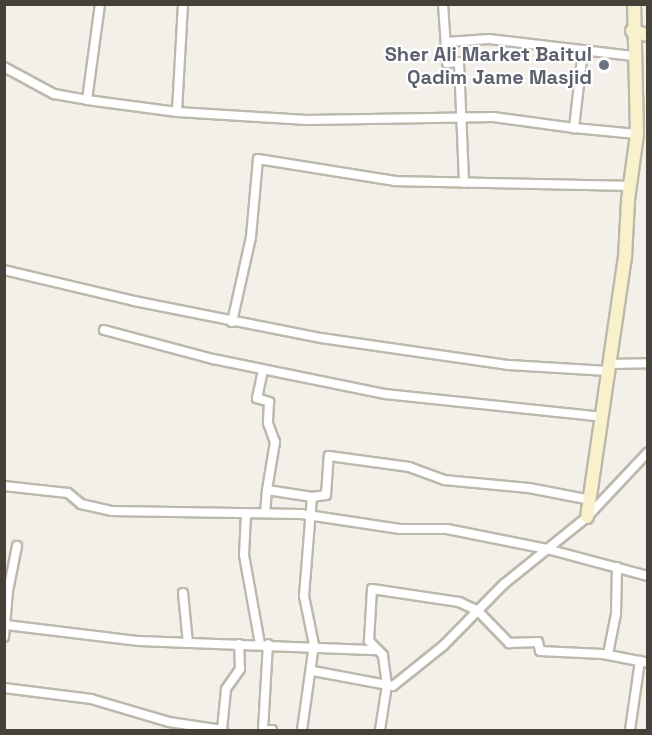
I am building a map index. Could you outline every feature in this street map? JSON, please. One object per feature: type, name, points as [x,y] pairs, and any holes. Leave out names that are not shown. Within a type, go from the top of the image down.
[{"type":"street","points":[[87,100],[100,4]]},
{"type":"street","points":[[177,112],[183,4]]},
{"type":"street","points":[[443,4],[447,63],[459,62],[459,120],[464,183]]},
{"type":"street","points":[[587,518],[625,258],[630,186],[638,134],[632,31],[634,4]]},
{"type":"street","points":[[632,31],[648,35]]},
{"type":"street","points":[[447,42],[489,39],[633,56]]},
{"type":"street","points":[[574,128],[583,51]]},
{"type":"street","points":[[4,67],[54,94],[177,112],[307,120],[510,118],[574,128],[638,134]]},
{"type":"street","points":[[232,322],[251,237],[258,159],[395,181],[630,186]]},
{"type":"street","points":[[4,270],[232,322],[509,365],[608,367],[648,363]]},
{"type":"street","points":[[104,330],[263,370],[399,396],[603,417]]},
{"type":"street","points":[[263,370],[257,398],[269,402],[268,423],[275,442],[265,513]]},
{"type":"street","points":[[312,671],[393,686],[416,668],[547,549],[587,518],[648,452]]},
{"type":"street","points":[[267,490],[312,497],[326,495],[329,456],[409,467],[444,480],[529,488],[591,500]]},
{"type":"street","points":[[4,486],[68,493],[81,504],[111,511],[265,513],[309,516],[400,529],[447,530],[547,549],[648,576]]},
{"type":"street","points":[[302,730],[315,645],[304,596],[312,497]]},
{"type":"street","points":[[246,513],[244,555],[264,644],[263,730]]},
{"type":"street","points":[[4,637],[17,546]]},
{"type":"street","points":[[608,654],[616,614],[617,567]]},
{"type":"street","points":[[380,730],[387,685],[383,655],[369,641],[372,589],[445,598],[478,611],[509,642],[530,640],[538,642],[540,651],[608,654],[644,662],[630,730]]},
{"type":"street","points":[[183,593],[188,643]]},
{"type":"street","points":[[6,625],[188,643],[315,645],[378,650]]},
{"type":"street","points":[[4,688],[91,699],[169,722],[222,730],[226,689],[240,669],[239,644]]},
{"type":"place","name":"Sher Ali Market Baitul Qadim Jame Masjid","points":[[604,65]]}]
